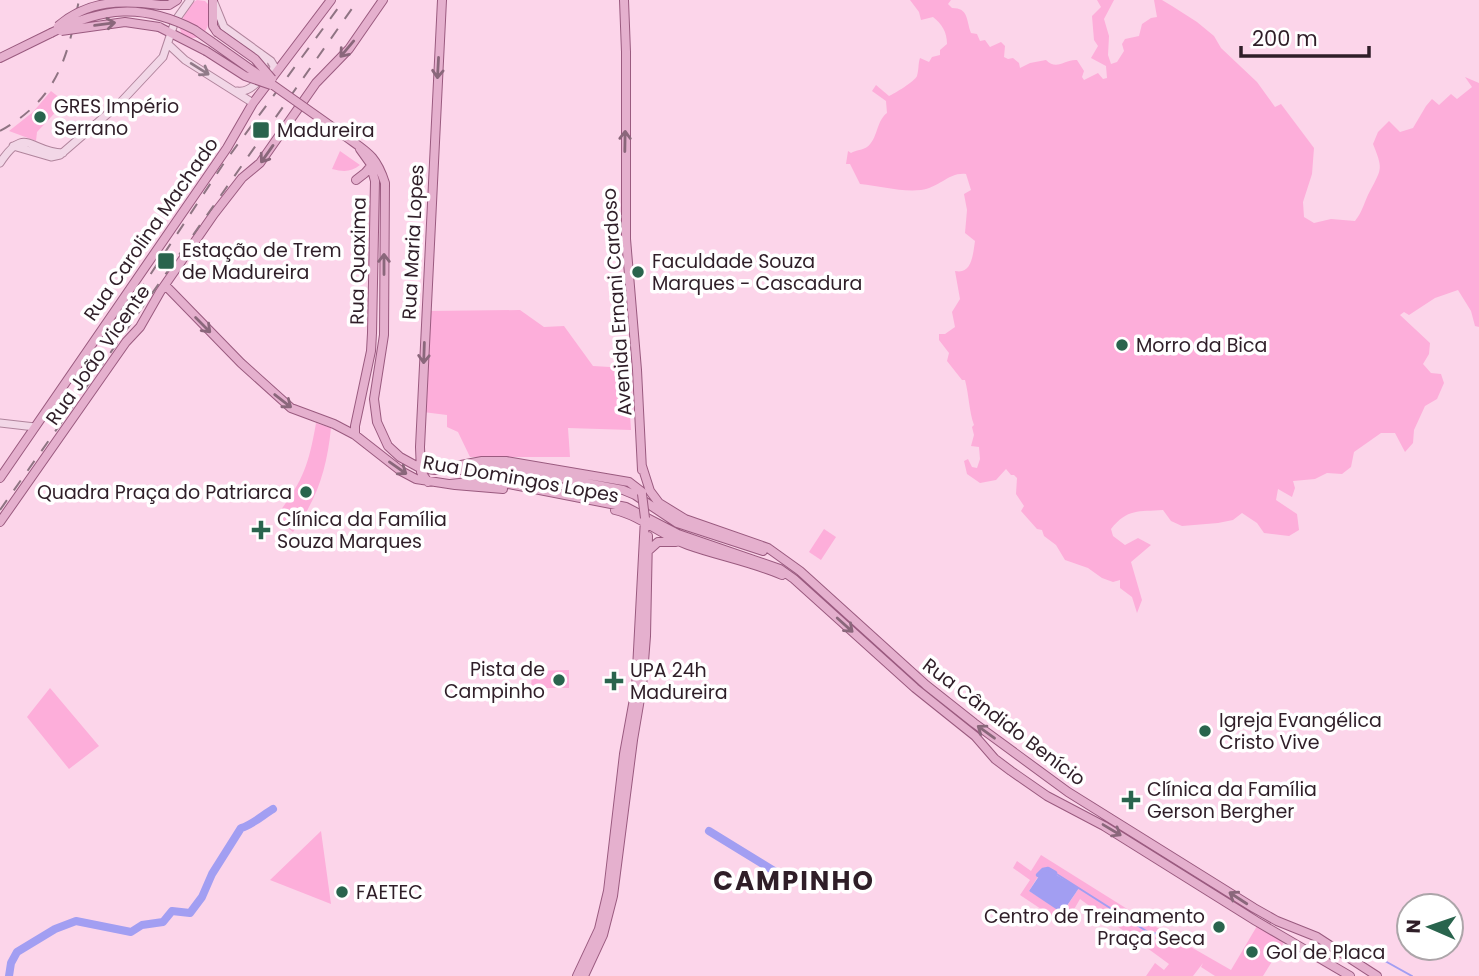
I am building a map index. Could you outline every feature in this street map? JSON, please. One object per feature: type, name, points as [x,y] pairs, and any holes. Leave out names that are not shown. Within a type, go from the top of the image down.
[{"type":"main road","points":[[51,33],[70,15],[88,6],[122,1],[169,5],[177,0]]},
{"type":"main road","points":[[0,163],[13,146],[25,142],[63,153],[139,84],[163,57],[182,9],[190,0]]},
{"type":"main road","points":[[213,0],[214,26],[217,32],[255,60],[278,87]]},
{"type":"main road","points":[[213,0],[224,27],[273,64],[272,78]]},
{"type":"main road","name":"Rua Carolina Machado","points":[[0,478],[136,276],[227,148],[253,103],[331,0]]},
{"type":"main road","name":"Rua João Vicente","points":[[0,522],[126,342],[140,327],[165,285],[213,216],[247,173],[260,163],[316,83],[349,49],[383,0]]},
{"type":"main road","name":"Rua Maria Lopes","points":[[420,468],[429,226],[442,0]]},
{"type":"main road","name":"Avenida Ernani Cardoso","points":[[624,0],[626,239],[637,370],[645,520]]},
{"type":"main road","points":[[2,55],[90,15],[111,11],[160,15],[195,30],[353,141],[371,166],[356,180]]},
{"type":"main road","points":[[51,33],[125,22],[159,27],[245,76],[278,87]]},
{"type":"main road","points":[[169,44],[185,60],[253,103]]},
{"type":"main road","points":[[233,91],[245,92],[254,85],[264,66],[260,53]]},
{"type":"main road","name":"Rua Quaxima","points":[[353,141],[377,161],[385,183],[384,335],[374,399],[379,428]]},
{"type":"main road","name":"Rua Quaxima","points":[[355,435],[372,342],[374,177],[371,166]]},
{"type":"main road","points":[[374,201],[378,198],[385,200]]},
{"type":"main road","name":"Rua Domingos Lopes","points":[[165,285],[282,402],[301,413],[334,424],[355,435],[401,471],[428,482],[498,488],[625,512],[645,520]]},
{"type":"main road","points":[[0,422],[35,428]]},
{"type":"main road","name":"Rua Domingos Lopes","points":[[379,428],[385,442],[394,452],[420,468],[436,470],[482,461],[506,461],[629,482],[642,493]]},
{"type":"main road","name":"Rua Cândido Benício","points":[[642,467],[654,497],[671,510],[685,519],[763,545],[807,576],[949,705],[1069,792],[1264,914],[1284,925],[1317,937],[1377,976]]},
{"type":"main road","points":[[420,468],[422,477],[428,482]]},
{"type":"main road","points":[[436,470],[508,468],[623,490],[684,525],[782,559]]},
{"type":"main road","points":[[450,484],[488,480],[626,507],[666,529],[761,561],[794,579]]},
{"type":"main road","points":[[584,976],[600,943],[612,905],[642,687],[648,551],[648,529],[645,520]]},
{"type":"main road","points":[[576,976],[599,929],[604,910],[624,754],[636,688],[645,520]]},
{"type":"main road","name":"Rua Cândido Benício","points":[[645,520],[689,545],[794,579],[922,694],[975,736],[995,759],[1011,771],[1047,796],[1104,825],[1350,976]]},
{"type":"main road","points":[[648,551],[655,543],[662,541],[689,545]]},
{"type":"shaded area","points":[[197,0],[205,1],[210,6],[208,26],[201,35],[190,38],[182,35],[179,26],[190,4]]},
{"type":"shaded area","points":[[910,0],[951,0],[948,4],[952,8],[964,12],[971,33],[977,34],[980,41],[985,40],[990,47],[1001,42],[1005,46],[1004,57],[1013,58],[1020,68],[1046,60],[1057,65],[1077,60],[1084,71],[1084,80],[1098,73],[1103,79],[1107,78],[1106,66],[1091,58],[1098,46],[1094,40],[1092,16],[1101,7],[1097,0],[1114,0],[1104,19],[1109,36],[1108,55],[1111,64],[1117,62],[1124,51],[1122,44],[1125,39],[1139,36],[1142,24],[1157,17],[1154,0],[1162,0],[1214,36],[1221,48],[1257,82],[1275,107],[1281,104],[1314,148],[1312,174],[1303,202],[1304,217],[1314,223],[1331,219],[1355,221],[1379,173],[1380,164],[1373,144],[1378,132],[1389,121],[1400,132],[1413,128],[1432,99],[1439,105],[1451,94],[1457,99],[1472,87],[1465,77],[1479,83],[1479,327],[1475,326],[1471,311],[1458,290],[1435,298],[1409,315],[1404,312],[1400,315],[1430,343],[1429,354],[1423,364],[1431,373],[1441,374],[1444,383],[1437,399],[1425,406],[1414,430],[1413,443],[1405,452],[1395,433],[1381,433],[1354,452],[1351,467],[1342,474],[1327,473],[1315,479],[1293,481],[1295,488],[1292,497],[1278,489],[1276,500],[1297,514],[1299,530],[1289,536],[1264,533],[1257,523],[1242,513],[1233,520],[1182,526],[1171,521],[1163,510],[1134,512],[1123,517],[1111,529],[1113,536],[1125,545],[1138,538],[1151,545],[1131,562],[1142,600],[1137,613],[1132,597],[1120,588],[1120,580],[1113,582],[1102,578],[1088,568],[1065,560],[1056,545],[1044,536],[1042,530],[1037,529],[1021,511],[1024,506],[1016,494],[1017,478],[1014,475],[1006,469],[996,480],[980,483],[967,474],[964,461],[968,459],[972,467],[977,468],[980,459],[979,447],[971,446],[974,425],[965,380],[962,380],[947,361],[949,353],[939,340],[939,334],[945,334],[955,327],[952,312],[960,299],[955,271],[968,267],[975,241],[965,233],[967,210],[964,194],[971,190],[966,174],[954,175],[927,189],[905,190],[860,184],[850,164],[846,164],[848,151],[851,153],[871,144],[883,116],[887,113],[886,101],[872,91],[876,85],[889,96],[895,93],[915,78],[920,58],[929,62],[932,57],[940,55],[940,50],[947,44],[945,32],[939,22],[933,17],[921,20],[919,12]]},
{"type":"shaded area","name":"GRES Império Serrano","points":[[51,91],[65,102],[37,132],[36,141],[9,131],[33,112]]},
{"type":"shaded area","points":[[340,151],[360,165],[347,171],[332,169]]},
{"type":"shaded area","points":[[520,310],[544,327],[564,326],[593,366],[627,368],[631,430],[568,428],[570,457],[470,457],[458,432],[447,427],[447,415],[423,412],[428,311]]},
{"type":"shaded area","points":[[316,423],[331,428],[327,456],[315,495],[293,532],[275,518],[303,474]]},
{"type":"shaded area","points":[[824,529],[836,537],[821,560],[809,552]]},
{"type":"shaded area","points":[[569,670],[569,688],[531,688],[532,671]]},
{"type":"shaded area","points":[[50,688],[99,746],[69,769],[27,717]]},
{"type":"shaded area","points":[[321,831],[331,904],[270,880]]},
{"type":"shaded area","points":[[1041,855],[1231,970],[1257,926],[1284,942],[1263,976],[1215,976],[1201,967],[1203,963],[1193,976],[1146,976],[1155,963],[1164,970],[1169,964],[1080,899],[1065,925],[1020,895],[1030,880],[1013,868],[1017,861],[1031,871]],"holes":[[[1049,869],[1079,888],[1063,912],[1029,891],[1042,870]]]},
{"type":"shaded area","points":[[1043,870],[1048,870],[1079,888],[1062,913],[1029,891]]},
{"type":"waterway","points":[[9,976],[11,963],[17,952],[55,929],[76,921],[131,932],[142,925],[163,922],[172,911],[190,913],[241,828],[273,809]]},
{"type":"waterway","points":[[709,831],[779,874],[777,877]]},
{"type":"waterway","points":[[1038,875],[1048,869],[1055,873]]},
{"type":"waterway","points":[[1055,873],[1151,934],[1169,931]]},
{"type":"waterway","points":[[1385,961],[1412,976]]},
{"type":"railway","points":[[0,131],[19,119],[47,91],[64,59],[79,0]]},
{"type":"railway","points":[[111,334],[224,163],[344,0]]},
{"type":"railway","points":[[0,510],[358,0]]},
{"type":"place","name":"GRES Império Serrano","points":[[40,117]]},
{"type":"place","name":"Madureira","points":[[261,130]]},
{"type":"place","name":"Estação de Trem de Madureira","points":[[166,261]]},
{"type":"place","name":"Faculdade Souza Marques - Cascadura","points":[[638,272]]},
{"type":"place","name":"Morro da Bica","points":[[1122,345]]},
{"type":"place","name":"Quadra Praça do Patriarca","points":[[306,492]]},
{"type":"place","name":"Clínica da Família Souza Marques","points":[[261,530]]},
{"type":"place","name":"Pista de Campinho","points":[[559,680]]},
{"type":"place","name":"UPA 24h Madureira","points":[[614,681]]},
{"type":"place","name":"Igreja Evangélica Cristo Vive","points":[[1205,731]]},
{"type":"place","name":"Clínica da Família Gerson Bergher","points":[[1131,800]]},
{"type":"place","name":"FAETEC","points":[[342,892]]},
{"type":"place","name":"Centro de Treinamento Praça Seca","points":[[1219,927]]},
{"type":"place","name":"Gol de Placa","points":[[1252,952]]},
{"type":"district","name":"CAMPINHO","points":[[794,881]]}]
